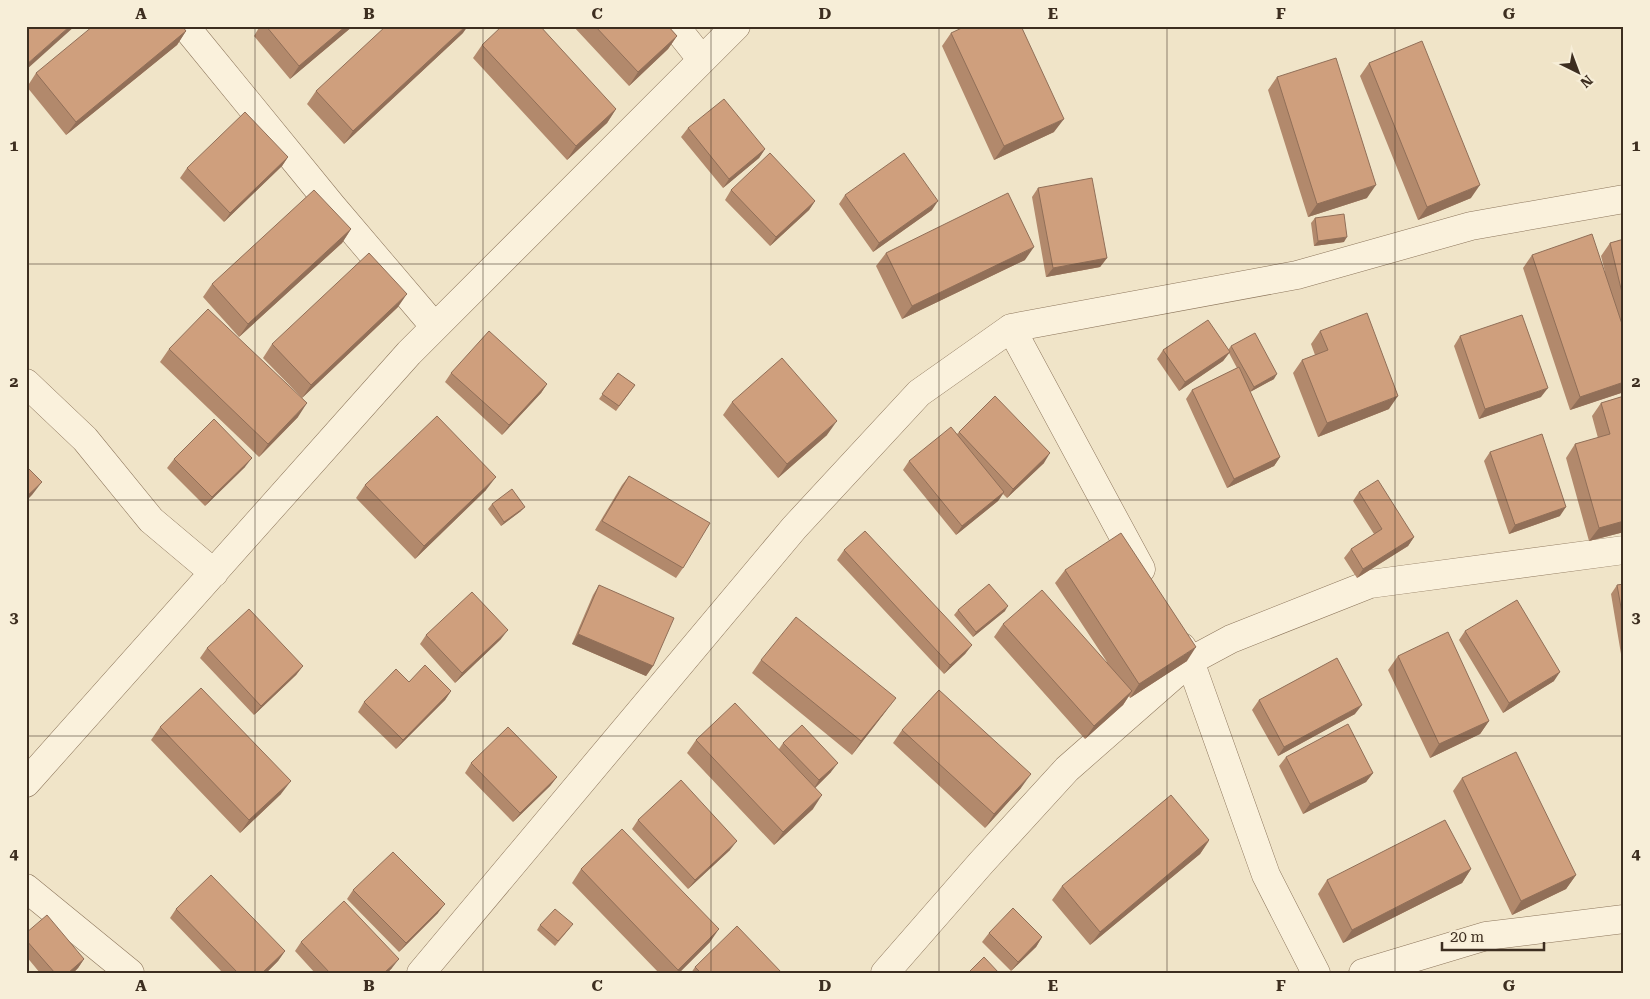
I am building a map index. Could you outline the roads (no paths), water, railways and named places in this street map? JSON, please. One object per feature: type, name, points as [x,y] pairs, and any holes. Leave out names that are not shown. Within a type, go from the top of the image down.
[{"type":"street","points":[[185,26],[332,206],[435,327]]},
{"type":"street","points":[[675,26],[702,60]]},
{"type":"street","points":[[26,783],[409,352],[736,26]]},
{"type":"street","points":[[421,973],[800,520],[919,393],[1011,328],[1297,275],[1471,226],[1624,199]]},
{"type":"street","points":[[1011,328],[1153,591]]},
{"type":"street","points":[[26,383],[85,439],[151,520],[214,573]]},
{"type":"street","points":[[885,973],[981,863],[1067,769],[1190,661],[1231,639],[1370,584],[1624,550]]},
{"type":"street","points":[[1172,626],[1190,661],[1266,875],[1316,973]]},
{"type":"street","points":[[26,888],[116,969]]},
{"type":"street","points":[[1363,973],[1486,936],[1624,919]]}]
